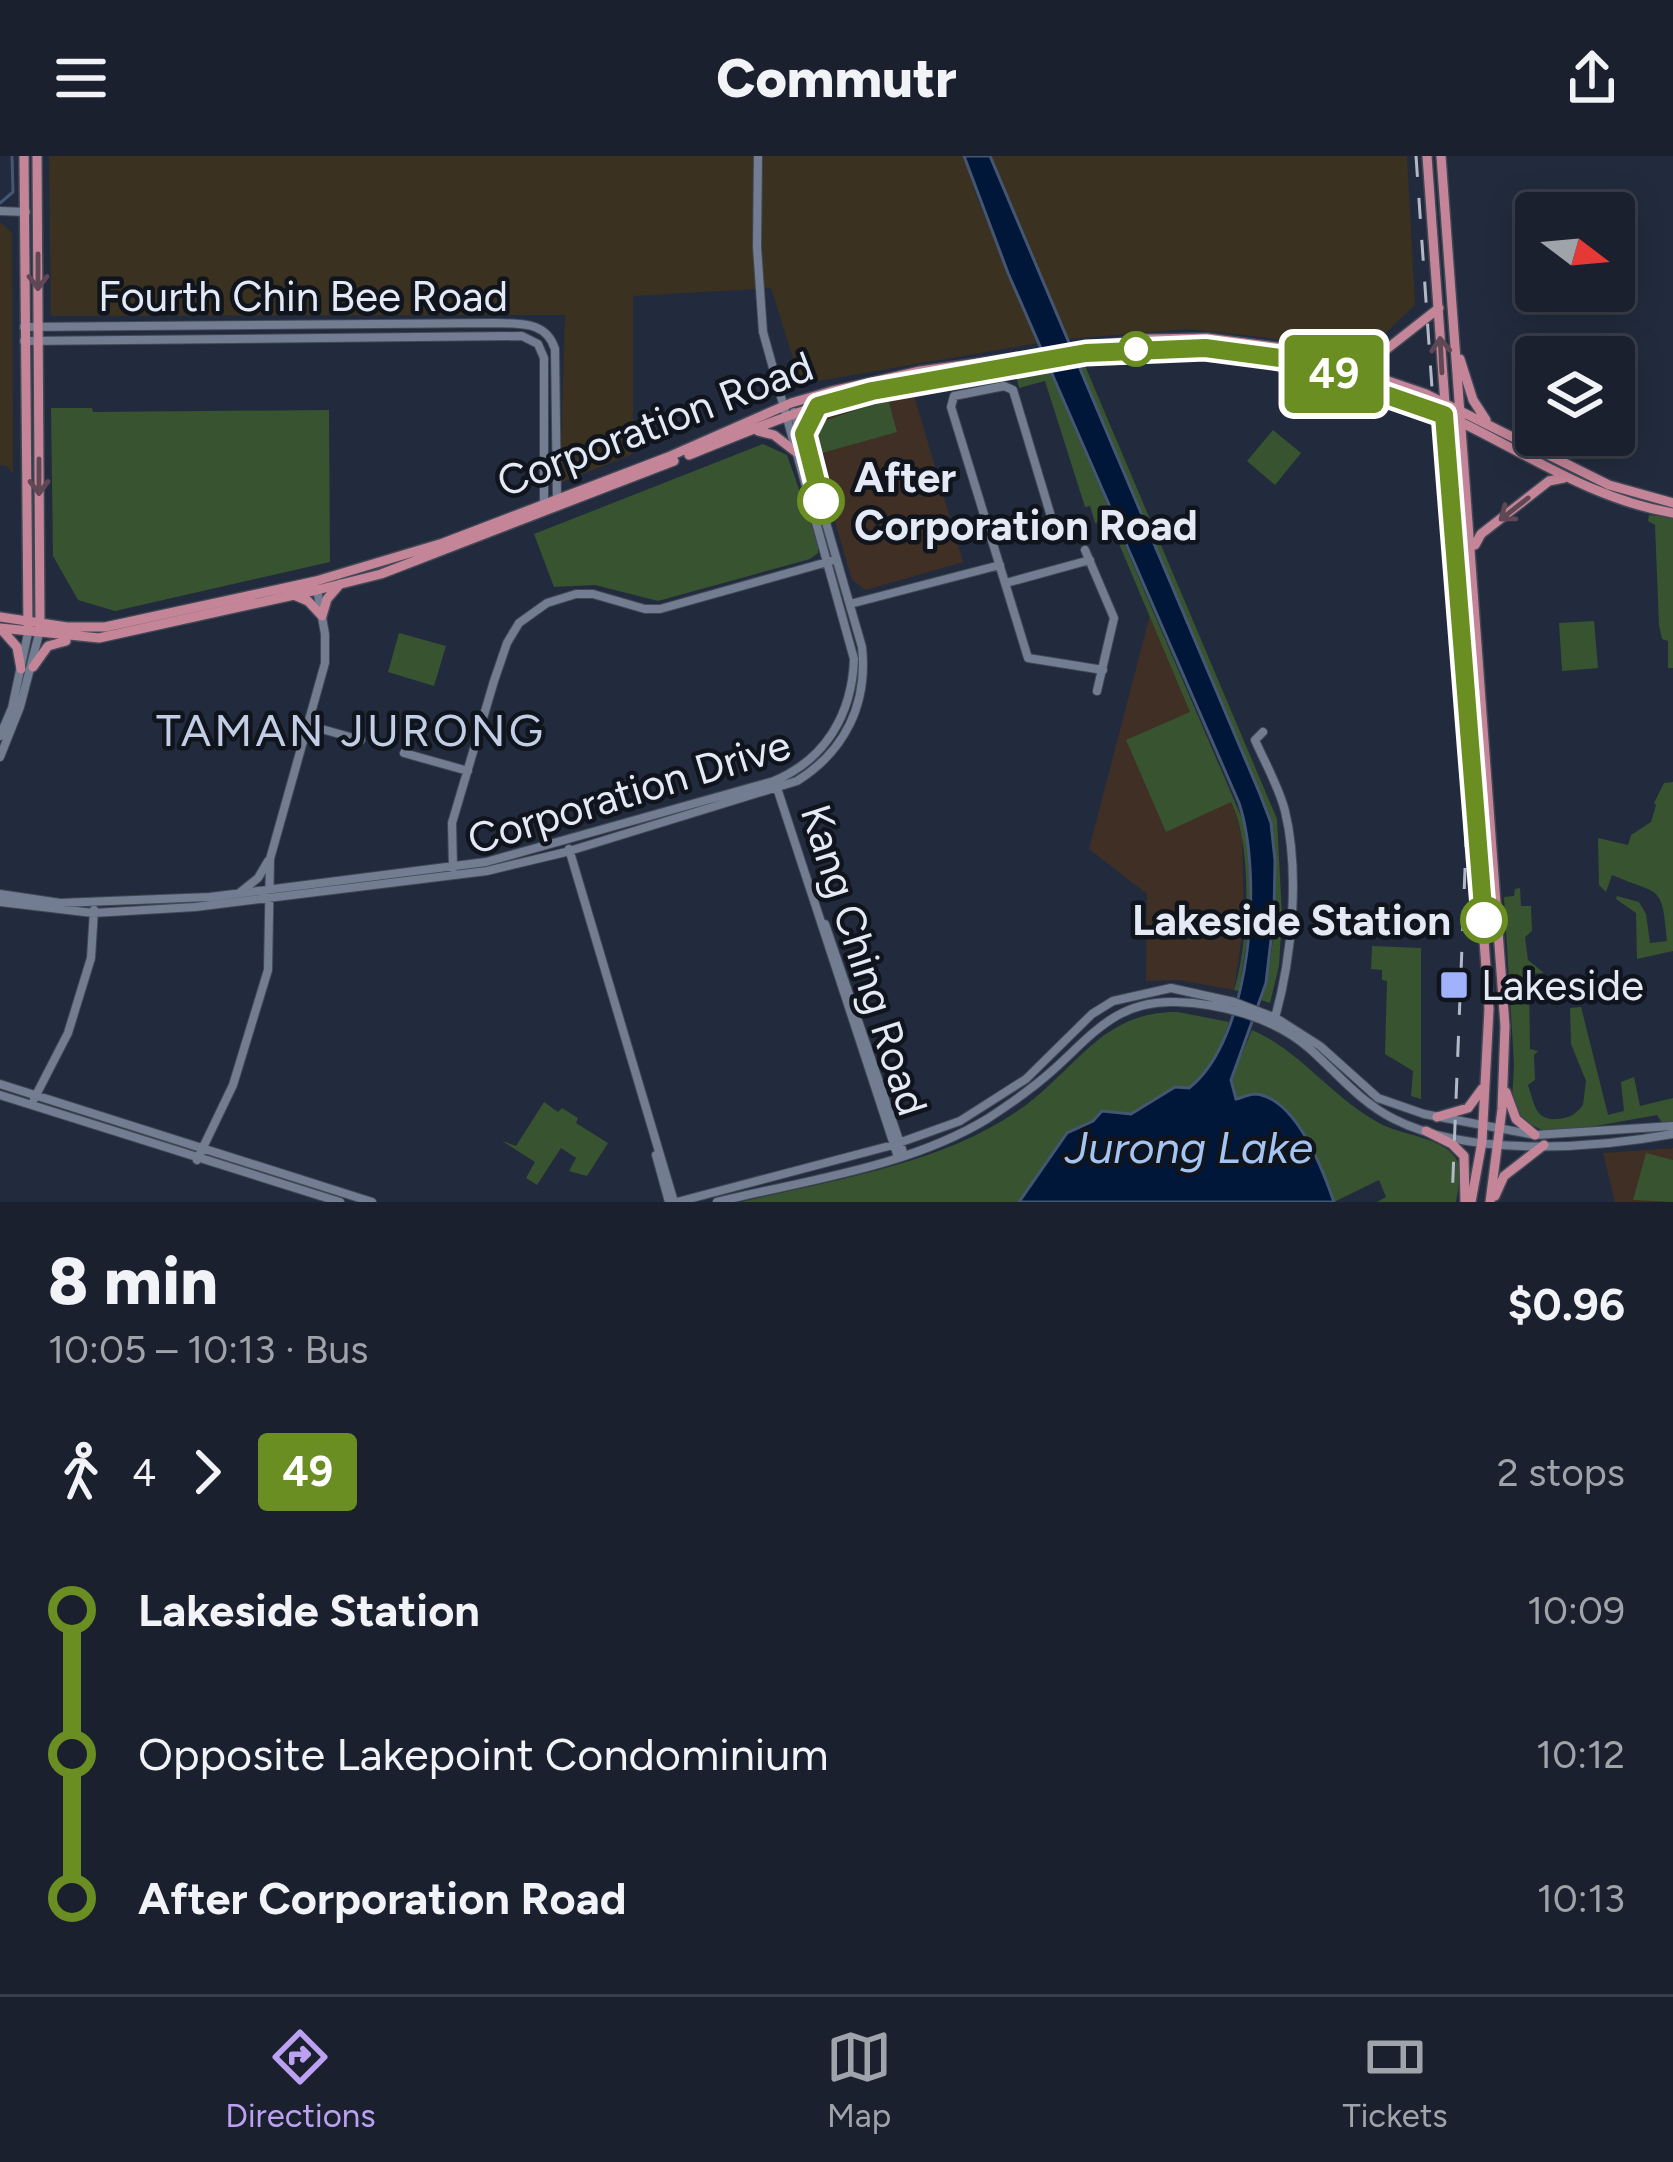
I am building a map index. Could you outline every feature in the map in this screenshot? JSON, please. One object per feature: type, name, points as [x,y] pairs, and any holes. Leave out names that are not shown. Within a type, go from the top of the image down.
[{"type":"main road","points":[[24,156],[24,341],[34,628]]},
{"type":"main road","points":[[34,628],[38,156]]},
{"type":"main road","points":[[1427,156],[1489,1009],[1482,1142],[1468,1202]]},
{"type":"main road","points":[[1441,156],[1502,958],[1504,1081],[1491,1202]]},
{"type":"main road","points":[[1351,368],[1374,359],[1439,308]]},
{"type":"main road","name":"Corporation Road","points":[[557,501],[747,431],[788,411],[921,376],[978,371],[1147,338],[1207,338],[1283,348],[1351,368],[1444,402],[1609,485],[1673,503]]},
{"type":"main road","name":"Corporation Road","points":[[1077,350],[1242,352],[1311,366],[1444,415],[1564,478],[1619,500],[1673,513]]},
{"type":"main road","points":[[1457,352],[1473,400],[1490,424]]},
{"type":"main road","name":"Corporation Road","points":[[1,628],[122,625],[380,574],[788,411],[921,376],[1043,357]]},
{"type":"main road","points":[[1419,404],[1436,418],[1446,440]]},
{"type":"main road","points":[[747,431],[774,435],[800,449],[818,406]]},
{"type":"main road","points":[[1472,551],[1481,534],[1550,481],[1564,478]]},
{"type":"main road","name":"Corporation Road","points":[[0,617],[78,638],[130,634],[294,595],[544,507]]},
{"type":"main road","points":[[322,616],[327,599],[341,584]]},
{"type":"main road","points":[[294,595],[308,601],[322,616]]},
{"type":"main road","points":[[1,628],[15,642],[27,668],[48,646],[78,638]]},
{"type":"main road","points":[[1436,1117],[1468,1108],[1487,1079]]},
{"type":"main road","points":[[1504,1081],[1516,1119],[1535,1135]]},
{"type":"main road","points":[[1426,1131],[1453,1144],[1464,1156],[1468,1202]]},
{"type":"main road","points":[[1491,1202],[1504,1176],[1544,1145]]},
{"type":"street","points":[[758,156],[760,308],[788,411]]},
{"type":"street","points":[[0,211],[38,218]]},
{"type":"street","name":"Fourth Chin Bee Road","points":[[24,327],[536,326],[549,335],[556,351],[557,501]]},
{"type":"street","name":"Fourth Chin Bee Road","points":[[24,341],[532,339],[544,358],[544,507]]},
{"type":"street","points":[[978,371],[981,389]]},
{"type":"street","points":[[1056,533],[1013,390],[1004,386],[958,394],[950,404],[1030,660],[1103,670]]},
{"type":"street","name":"Corporation Drive","points":[[778,784],[826,743],[851,693],[852,645],[833,560],[788,411]]},
{"type":"street","points":[[1085,550],[1114,618],[1097,691]]},
{"type":"street","points":[[453,870],[452,823],[507,643],[520,623],[563,596],[593,594],[660,609],[833,560]]},
{"type":"street","name":"Corporation Drive","points":[[0,898],[94,908],[270,896],[453,870],[567,847],[818,768],[836,749],[854,715],[864,674],[850,604],[833,560]]},
{"type":"street","points":[[1006,583],[1090,560]]},
{"type":"street","points":[[850,604],[1000,565]]},
{"type":"street","points":[[237,895],[258,878],[269,859],[325,663],[316,585]]},
{"type":"street","points":[[0,757],[34,628]]},
{"type":"street","points":[[0,736],[27,668]]},
{"type":"street","points":[[308,725],[361,740]]},
{"type":"street","points":[[1263,732],[1255,740],[1282,803],[1290,846],[1290,945],[1274,1021]]},
{"type":"street","points":[[404,753],[468,771]]},
{"type":"street","name":"Kang Ching Road","points":[[778,784],[901,1156]]},
{"type":"street","points":[[567,847],[673,1202],[968,1122]]},
{"type":"street","points":[[199,1155],[233,1085],[268,970],[269,859]]},
{"type":"street","name":"Corporation Drive","points":[[94,908],[270,896]]},
{"type":"street","points":[[34,1101],[73,1018],[91,958],[94,908]]},
{"type":"street","points":[[717,1202],[901,1156],[1031,1088],[1118,1012],[1170,1002],[1232,1006],[1274,1021],[1320,1046],[1378,1098],[1436,1117],[1535,1135],[1673,1130]]},
{"type":"street","points":[[1274,1021],[1372,1106],[1426,1131],[1482,1142],[1544,1145],[1673,1130]]},
{"type":"street","points":[[0,1084],[34,1101]]},
{"type":"street","points":[[0,1095],[34,1101],[199,1155],[372,1202]]},
{"type":"street","points":[[301,1185],[340,1202]]},
{"type":"shaded area","points":[[49,156],[964,156],[1039,343],[801,384],[771,288],[633,296],[633,454],[560,483],[565,315],[51,316]]},
{"type":"shaded area","points":[[990,156],[1407,156],[1415,305],[1358,359],[1270,338],[1188,329],[1067,339]]},
{"type":"shaded area","points":[[0,222],[12,233],[13,474],[0,465]]},
{"type":"shaded area","points":[[913,392],[963,562],[866,590],[852,580],[813,446],[813,418],[858,401]]},
{"type":"shaded area","points":[[1150,615],[1232,802],[1242,836],[1244,922],[1234,990],[1179,980],[1146,981],[1147,894],[1089,849]]},
{"type":"shaded area","points":[[1673,1148],[1673,1202],[1615,1202],[1603,1153]]},
{"type":"green space","points":[[1083,361],[1277,819],[1282,916],[1279,966],[1270,1003],[1261,1000],[1275,912],[1271,823],[1078,364]]},
{"type":"green space","points":[[1049,369],[1247,830],[1251,911],[1239,991],[1234,990],[1243,947],[1246,868],[1238,821],[1231,802],[1166,832],[1126,740],[1190,712],[1109,520],[1095,523],[1090,506],[1085,507],[1045,381],[1019,388],[1016,376]]},
{"type":"green space","points":[[888,399],[897,432],[822,453],[815,432],[824,421]]},
{"type":"green space","points":[[51,408],[92,408],[93,412],[329,410],[330,562],[115,611],[78,600],[53,556]]},
{"type":"green space","points":[[1273,430],[1301,453],[1275,485],[1247,461]]},
{"type":"green space","points":[[763,444],[787,455],[818,543],[818,553],[810,559],[658,601],[595,585],[554,587],[534,534]]},
{"type":"green space","points":[[1649,515],[1673,518],[1673,668],[1668,668],[1668,641],[1662,639],[1659,625],[1655,525],[1648,521]]},
{"type":"green space","points":[[1594,621],[1598,668],[1562,671],[1559,623]]},
{"type":"green space","points":[[399,633],[446,646],[434,686],[388,672]]},
{"type":"green space","points":[[1673,782],[1673,951],[1637,959],[1636,913],[1617,896],[1639,902],[1646,914],[1650,943],[1667,941],[1663,909],[1656,894],[1612,875],[1606,892],[1599,885],[1598,838],[1628,845],[1631,835],[1651,822],[1664,783]]},
{"type":"green space","points":[[1520,888],[1521,906],[1531,906],[1532,931],[1525,937],[1528,960],[1544,973],[1529,974],[1530,1049],[1538,1051],[1535,1080],[1528,1085],[1536,1109],[1544,1117],[1557,1119],[1583,1105],[1586,1081],[1571,1044],[1570,1008],[1581,1007],[1608,1115],[1624,1111],[1621,1082],[1634,1077],[1640,1106],[1673,1098],[1673,1126],[1665,1127],[1657,1115],[1551,1134],[1517,1114],[1512,1101],[1504,897],[1514,896]]},
{"type":"green space","points":[[1372,946],[1421,948],[1421,1099],[1411,1096],[1413,1071],[1385,1054],[1387,981],[1382,980],[1382,970],[1371,969]]},
{"type":"green space","points":[[1178,1012],[1229,1022],[1213,1066],[1189,1088],[1175,1087],[1131,1114],[1102,1111],[1068,1133],[1019,1202],[741,1202],[889,1167],[961,1142],[1026,1105],[1112,1030],[1152,1014]]},
{"type":"green space","points":[[1252,1030],[1286,1050],[1362,1113],[1449,1150],[1459,1168],[1456,1202],[1377,1202],[1386,1197],[1379,1180],[1334,1202],[1311,1150],[1277,1103],[1235,1100],[1231,1080]]},
{"type":"green space","points":[[544,1102],[578,1118],[576,1123],[608,1143],[587,1176],[569,1171],[576,1158],[561,1148],[537,1185],[526,1178],[535,1162],[502,1141],[516,1146]]},
{"type":"green space","points":[[1646,1153],[1673,1160],[1673,1202],[1633,1200]]},
{"type":"water","name":"Jurong Lake","points":[[964,156],[990,156],[1271,823],[1274,914],[1266,983],[1231,1080],[1236,1099],[1255,1094],[1270,1098],[1295,1121],[1334,1202],[1019,1202],[1067,1133],[1093,1121],[1102,1111],[1131,1114],[1175,1087],[1189,1088],[1210,1065],[1239,995],[1247,954],[1250,871],[1239,803],[1008,273]]},
{"type":"waterway","points":[[0,203],[13,192],[12,156]]},
{"type":"railway","points":[[1416,156],[1432,388],[1453,584],[1466,844],[1452,1202]]},
{"type":"bus line","name":"49","points":[[821,501],[804,434],[818,406],[872,391],[1086,353],[1205,348],[1280,358],[1444,415],[1484,920]]},
{"type":"place","name":"After Corporation Road","points":[[821,501]]},
{"type":"place","name":"Lakeside Station","points":[[1484,920]]},
{"type":"place","name":"Lakeside","points":[[1454,985]]},
{"type":"district","name":"TAMAN JURONG","points":[[351,730]]}]
